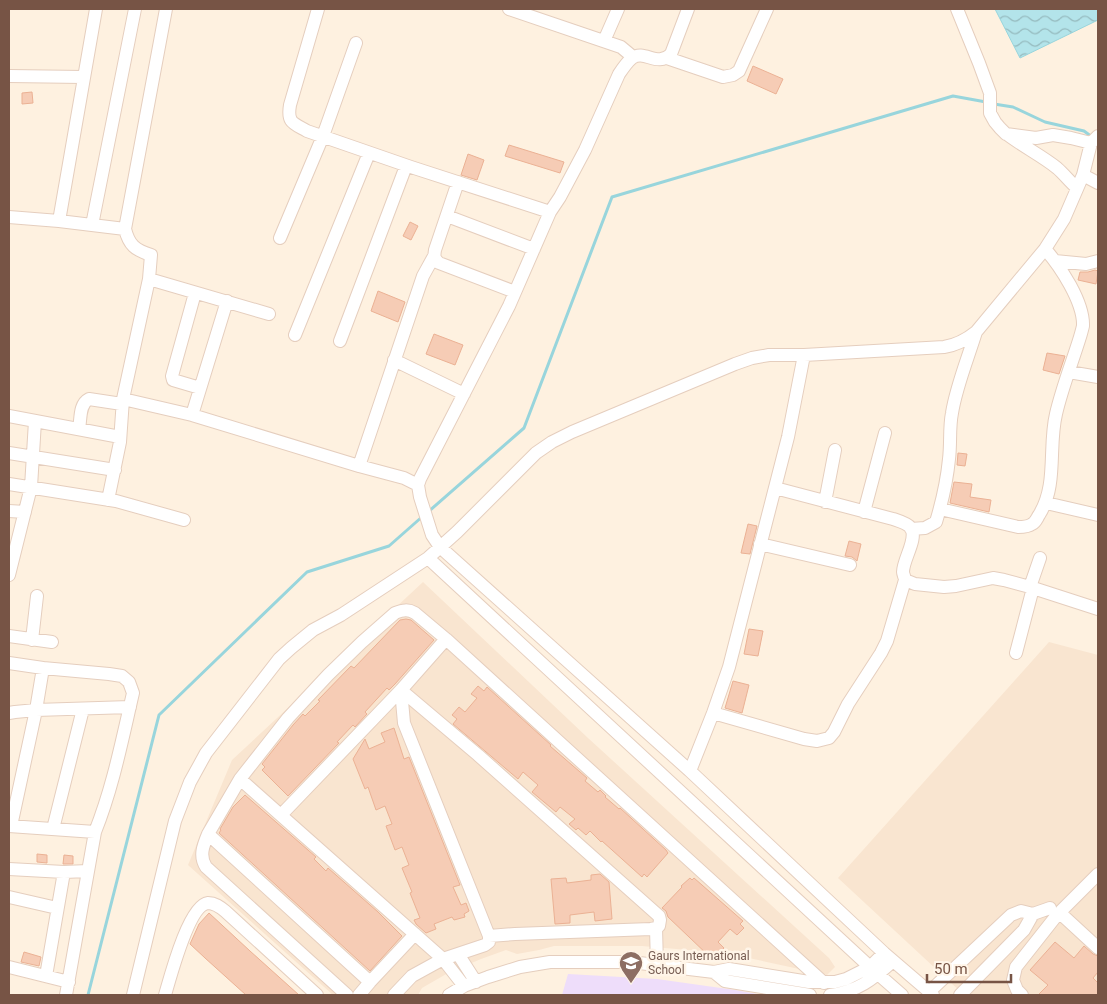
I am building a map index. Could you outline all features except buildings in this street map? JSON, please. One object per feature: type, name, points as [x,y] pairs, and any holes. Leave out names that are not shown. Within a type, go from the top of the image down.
[{"type":"street","points":[[59,220],[96,9]]},
{"type":"street","points":[[92,225],[135,9]]},
{"type":"street","points":[[108,500],[120,437],[123,401],[149,279],[151,256],[131,246],[125,229],[166,9]]},
{"type":"street","points":[[318,9],[290,105],[288,115],[292,122],[307,131],[406,166],[550,212]]},
{"type":"street","points":[[509,9],[621,47],[634,57]]},
{"type":"street","points":[[604,41],[618,9]]},
{"type":"street","points":[[667,58],[673,48],[688,9]]},
{"type":"street","points":[[768,9],[739,71],[733,75],[722,77],[667,58],[659,60],[644,56],[634,57],[619,74],[585,150],[550,212],[515,292],[420,480],[419,491],[432,535],[440,547],[690,772],[888,957],[931,994],[1017,912],[1022,911],[1034,914],[1057,912],[1098,948]]},
{"type":"street","points":[[957,9],[990,93],[990,113],[992,117],[1006,134],[1045,159],[1077,188]]},
{"type":"street","points":[[280,238],[323,136],[356,43]]},
{"type":"street","points":[[9,76],[83,77]]},
{"type":"street","points":[[133,995],[175,821],[190,782],[206,754],[279,659],[313,630],[428,558],[536,453],[572,432],[752,358],[944,347],[963,342],[976,332],[1045,249],[1064,219],[1083,175],[1094,139],[1053,135],[1036,138],[1006,134]]},
{"type":"street","points":[[295,335],[369,153]]},
{"type":"street","points":[[340,341],[406,166]]},
{"type":"street","points":[[1083,175],[1098,183]]},
{"type":"street","points":[[359,466],[423,276],[434,256],[458,182]]},
{"type":"street","points":[[447,216],[534,249]]},
{"type":"street","points":[[9,217],[59,220],[125,229]]},
{"type":"street","points":[[940,509],[1024,527],[1031,526],[1035,522],[1046,503],[1052,463],[1052,434],[1083,325],[1078,304],[1067,278],[1045,249]]},
{"type":"street","points":[[434,256],[439,264],[515,292]]},
{"type":"street","points":[[1055,261],[1086,264],[1098,261]]},
{"type":"street","points":[[149,279],[269,314]]},
{"type":"street","points":[[195,293],[172,376],[173,380],[200,388]]},
{"type":"street","points":[[192,415],[227,301]]},
{"type":"street","points":[[912,529],[932,526],[936,522],[950,457],[952,412],[976,332]]},
{"type":"street","points":[[690,772],[729,666],[788,437],[804,355]]},
{"type":"street","points":[[394,360],[464,394]]},
{"type":"street","points":[[1069,372],[1098,377]]},
{"type":"street","points":[[79,429],[82,406],[85,401],[89,399],[123,401],[192,415],[404,478],[419,491]]},
{"type":"street","points":[[9,416],[120,437]]},
{"type":"street","points":[[9,575],[31,487],[35,421]]},
{"type":"street","points":[[864,512],[885,433]]},
{"type":"street","points":[[825,502],[835,450]]},
{"type":"street","points":[[9,452],[115,470]]},
{"type":"street","points":[[9,484],[108,500],[184,520]]},
{"type":"street","points":[[712,713],[817,742],[829,738],[848,704],[881,653],[887,640],[905,580],[903,573],[904,563],[913,537],[912,529],[906,524],[775,488]]},
{"type":"street","points":[[1046,503],[1098,515]]},
{"type":"street","points":[[9,511],[25,512]]},
{"type":"street","points":[[760,544],[850,565]]},
{"type":"street","points":[[428,558],[902,995]]},
{"type":"street","points":[[1016,653],[1040,558]]},
{"type":"street","points":[[905,580],[915,584],[944,588],[992,578],[1032,588],[1098,609]]},
{"type":"street","points":[[32,640],[37,596]]},
{"type":"street","points":[[347,995],[206,867],[202,861],[202,854],[208,834],[240,779],[294,711],[362,642],[395,612],[401,610],[409,610],[415,613],[446,639],[824,983]]},
{"type":"street","points":[[9,636],[52,642]]},
{"type":"street","points":[[280,815],[401,690],[446,639]]},
{"type":"street","points":[[9,663],[122,676],[129,682],[133,693],[111,786],[95,832],[66,995]]},
{"type":"street","points":[[44,668],[10,826],[95,832]]},
{"type":"street","points":[[401,690],[478,755],[659,916],[659,926],[656,928],[657,965]]},
{"type":"street","points":[[394,995],[412,976],[443,959],[485,945],[488,942],[489,936],[404,723],[401,690]]},
{"type":"street","points":[[9,714],[36,710],[130,707]]},
{"type":"street","points":[[53,829],[83,709]]},
{"type":"street","points":[[240,779],[443,959],[464,986]]},
{"type":"street","points":[[208,834],[370,982]]},
{"type":"street","points":[[9,869],[64,872],[88,871]]},
{"type":"street","points":[[46,976],[64,872]]},
{"type":"street","points":[[1022,995],[1017,990],[1013,980],[1016,967],[1057,912],[1098,874]]},
{"type":"street","points":[[9,897],[57,908]]},
{"type":"street","points":[[165,995],[177,955],[193,918],[199,908],[207,903],[215,904],[226,911],[317,995]]},
{"type":"street","points":[[960,995],[1024,930],[1034,914]]},
{"type":"street","points":[[489,936],[656,928]]},
{"type":"street","points":[[359,995],[415,934]]},
{"type":"street","points":[[458,954],[476,982]]},
{"type":"street","points":[[830,995],[861,987],[888,957]]},
{"type":"street","points":[[449,995],[464,986],[476,982],[520,968],[550,962],[631,962],[714,972],[729,969],[824,983],[835,982],[874,971]]},
{"type":"street","points":[[9,967],[69,982]]},
{"type":"street","points":[[714,972],[725,981],[810,995]]},
{"type":"shaded area","points":[[423,582],[588,738],[829,958],[835,967],[827,975],[744,957],[699,951],[642,946],[554,946],[517,954],[506,950],[481,959],[448,973],[422,988],[418,995],[333,995],[188,865],[232,760]]},
{"type":"shaded area","points":[[1049,642],[1098,655],[1098,995],[964,995],[838,878]]},
{"type":"shaded area","name":"Gaurs International School","points":[[568,974],[657,979],[763,995],[562,995]]},
{"type":"water","points":[[995,9],[1098,9],[1098,20],[1020,58]]},
{"type":"waterway","points":[[428,512],[524,428],[612,197],[953,96],[986,102]]},
{"type":"waterway","points":[[994,104],[1013,107],[1045,122],[1084,131],[1092,137]]},
{"type":"waterway","points":[[88,995],[159,715],[307,572],[389,546],[423,516]]},
{"type":"place","name":"Gaurs International School","points":[[631,984]]}]
